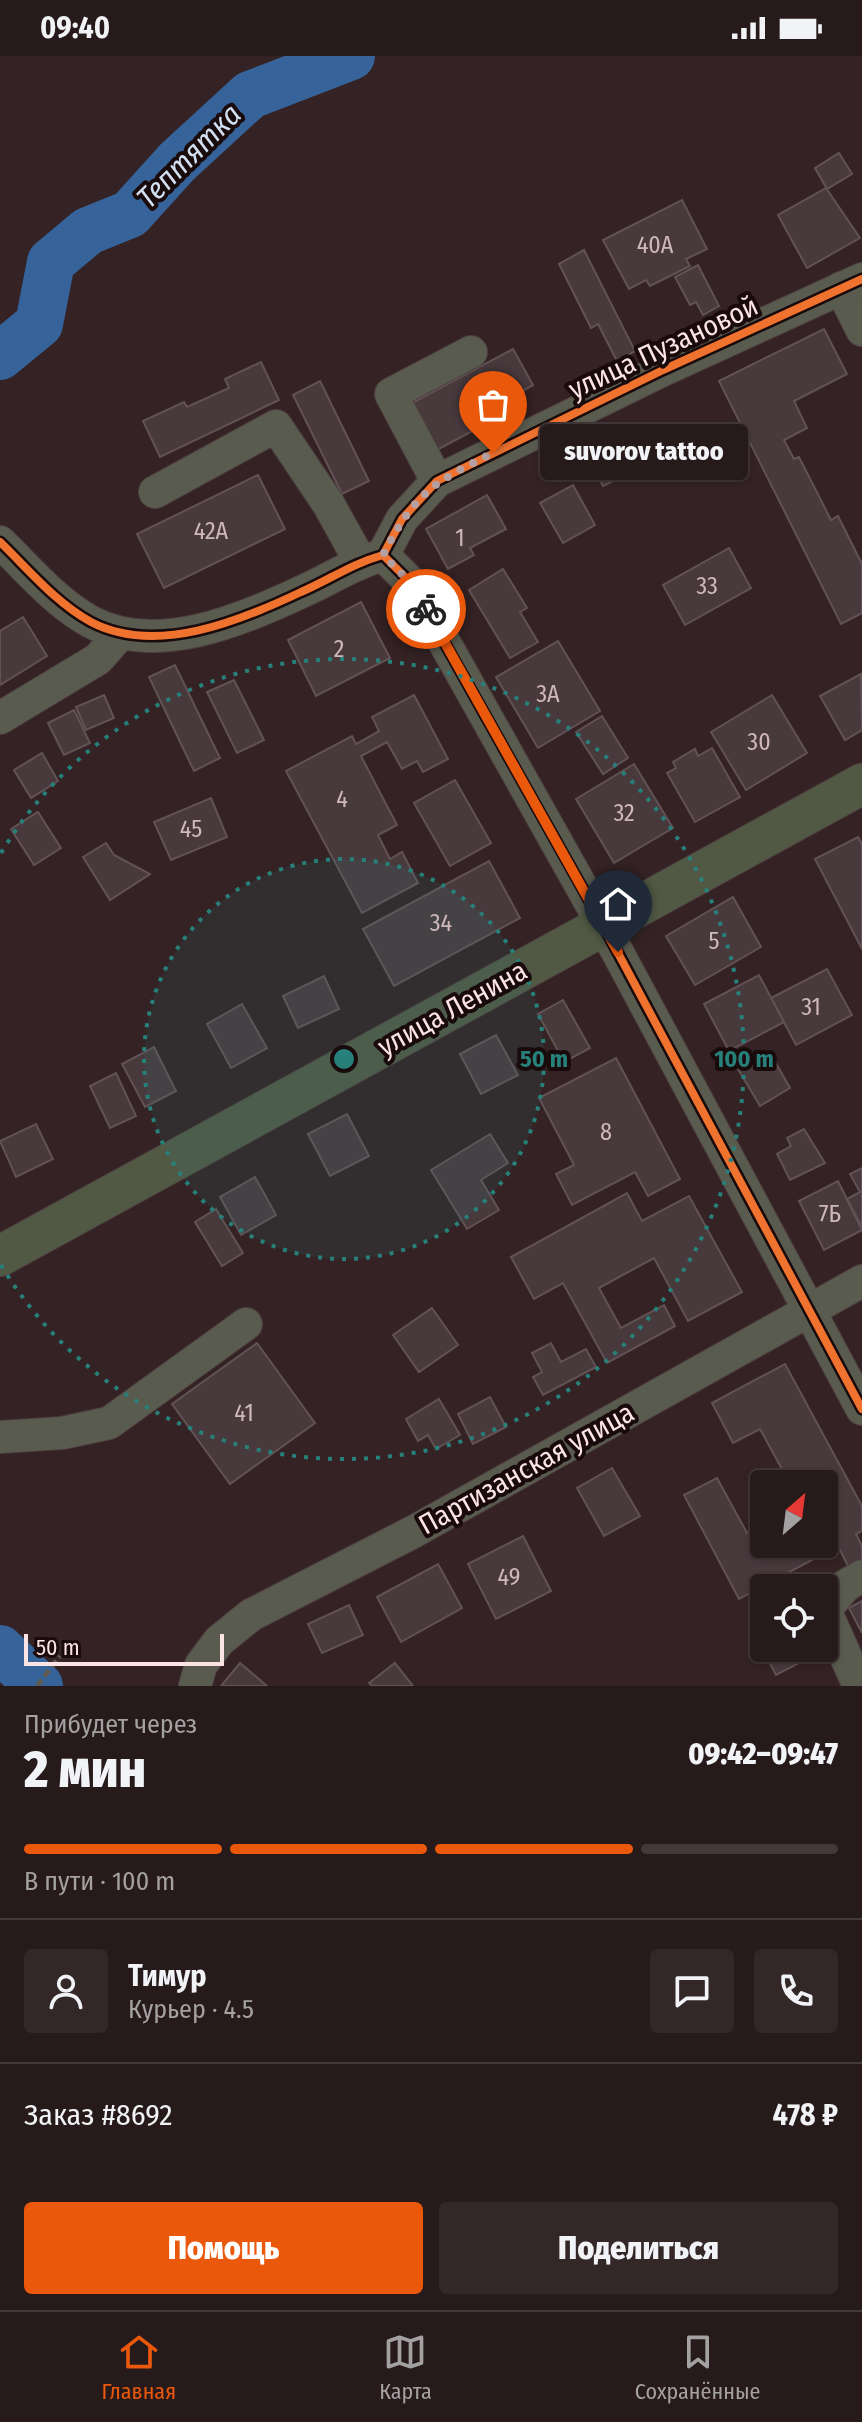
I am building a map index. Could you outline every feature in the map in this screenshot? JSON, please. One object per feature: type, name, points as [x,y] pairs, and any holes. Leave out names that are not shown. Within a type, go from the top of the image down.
[{"type":"main road","name":"улица Ленина","points":[[0,1256],[862,784]]},
{"type":"street","points":[[851,284],[862,330]]},
{"type":"street","name":"улица Пузановой","points":[[372,558],[437,481],[663,370],[851,284]]},
{"type":"street","points":[[437,481],[391,394],[471,352]]},
{"type":"street","points":[[155,492],[276,426],[329,505],[372,558],[411,583],[603,925],[862,1409]]},
{"type":"street","points":[[0,542],[70,607],[120,634],[152,636],[219,625],[302,592],[372,558]]},
{"type":"street","points":[[0,718],[98,659],[120,634]]},
{"type":"street","name":"Партизанская улица","points":[[198,1676],[219,1641],[251,1615],[413,1532],[862,1281]]},
{"type":"street","points":[[0,1437],[62,1433],[109,1423],[246,1324]]},
{"type":"street","points":[[859,1686],[825,1610],[845,1586],[862,1576]]},
{"type":"path","points":[[37,1686],[60,1656]]},
{"type":"building","points":[[839,153],[852,174],[827,189],[815,168]]},
{"type":"building","points":[[826,188],[860,238],[807,268],[778,215]]},
{"type":"building","points":[[682,200],[707,249],[686,259],[690,266],[650,286],[646,280],[629,289],[603,240]]},
{"type":"building","points":[[584,250],[635,351],[617,361],[598,324],[591,328],[559,264]]},
{"type":"building","points":[[698,265],[719,306],[703,315],[696,302],[690,305],[675,277]]},
{"type":"building","points":[[824,329],[847,374],[794,401],[807,428],[784,440],[794,459],[799,457],[831,520],[838,516],[862,564],[862,613],[841,624],[719,381]]},
{"type":"building","points":[[513,349],[533,385],[503,402],[508,412],[437,450],[412,403]]},
{"type":"building","points":[[261,362],[279,400],[160,457],[143,421],[184,402],[187,407],[229,388],[225,379]]},
{"type":"building","points":[[320,381],[369,481],[342,494],[293,395]]},
{"type":"building","points":[[617,428],[638,469],[603,486],[582,445]]},
{"type":"building","points":[[258,475],[285,529],[164,588],[137,534]]},
{"type":"building","points":[[573,485],[595,525],[563,543],[540,503]]},
{"type":"building","points":[[487,495],[506,529],[470,548],[474,555],[448,569],[426,529]]},
{"type":"building","points":[[729,548],[751,588],[685,625],[663,585]]},
{"type":"building","points":[[503,569],[527,608],[520,612],[538,642],[510,658],[469,590]]},
{"type":"building","points":[[361,602],[390,658],[316,696],[288,640]]},
{"type":"building","points":[[23,617],[47,656],[0,685],[0,631]]},
{"type":"building","points":[[558,641],[600,711],[538,748],[496,677]]},
{"type":"building","points":[[175,665],[220,758],[194,771],[149,677]]},
{"type":"building","points":[[861,674],[862,730],[845,740],[820,696]]},
{"type":"building","points":[[234,680],[264,740],[237,753],[207,692]]},
{"type":"building","points":[[104,695],[114,718],[86,730],[76,707]]},
{"type":"building","points":[[414,695],[448,759],[423,772],[417,761],[402,769],[387,742],[361,756],[397,825],[378,835],[390,859],[402,852],[418,883],[362,913],[286,771],[352,736],[356,744],[379,731],[372,717]]},
{"type":"building","points":[[772,695],[807,753],[746,790],[711,732]]},
{"type":"building","points":[[74,710],[90,743],[64,755],[48,723]]},
{"type":"building","points":[[602,716],[628,758],[603,774],[576,732]]},
{"type":"building","points":[[712,748],[740,797],[695,822],[667,773],[676,768],[673,762],[695,749],[698,756]]},
{"type":"building","points":[[42,753],[58,781],[31,798],[14,770]]},
{"type":"building","points":[[634,764],[673,828],[614,863],[576,799]]},
{"type":"building","points":[[455,780],[491,843],[450,866],[414,803]]},
{"type":"building","points":[[211,798],[227,837],[171,860],[154,822]]},
{"type":"building","points":[[38,812],[61,848],[34,865],[11,829]]},
{"type":"building","points":[[858,837],[862,844],[862,949],[815,859]]},
{"type":"building","points":[[106,843],[114,855],[150,874],[110,900],[83,857]]},
{"type":"building","points":[[489,861],[520,918],[394,986],[363,929]]},
{"type":"building","points":[[733,897],[761,947],[695,985],[666,936]]},
{"type":"building","points":[[827,969],[852,1015],[796,1045],[771,998]]},
{"type":"building","points":[[759,975],[784,1022],[729,1051],[704,1004]]},
{"type":"building","points":[[324,976],[339,1009],[298,1028],[283,996]]},
{"type":"building","points":[[563,1000],[590,1048],[564,1062],[538,1014]]},
{"type":"building","points":[[242,1004],[267,1048],[231,1068],[207,1024]]},
{"type":"building","points":[[496,1035],[518,1075],[481,1094],[460,1054]]},
{"type":"building","points":[[154,1047],[176,1091],[145,1107],[122,1064]]},
{"type":"building","points":[[769,1051],[790,1088],[760,1106],[738,1069]]},
{"type":"building","points":[[616,1058],[680,1179],[648,1196],[635,1172],[572,1205],[556,1174],[574,1165],[539,1098]]},
{"type":"building","points":[[116,1073],[136,1116],[110,1128],[90,1086]]},
{"type":"building","points":[[347,1114],[369,1156],[330,1176],[308,1134]]},
{"type":"building","points":[[36,1124],[53,1159],[16,1177],[0,1141]]},
{"type":"building","points":[[804,1129],[825,1163],[790,1180],[777,1154],[791,1146],[787,1138]]},
{"type":"building","points":[[490,1134],[508,1163],[481,1180],[499,1210],[467,1229],[431,1170]]},
{"type":"building","points":[[862,1168],[862,1227],[847,1199],[860,1192],[850,1174]]},
{"type":"building","points":[[255,1177],[276,1215],[241,1235],[220,1197]]},
{"type":"building","points":[[838,1181],[862,1230],[824,1250],[799,1201]]},
{"type":"building","points":[[627,1193],[642,1221],[689,1196],[742,1292],[688,1321],[654,1258],[599,1288],[621,1328],[664,1305],[675,1326],[607,1363],[563,1283],[534,1299],[511,1257]]},
{"type":"building","points":[[216,1209],[243,1253],[222,1266],[195,1222]]},
{"type":"building","points":[[432,1308],[458,1345],[419,1372],[393,1335]]},
{"type":"building","points":[[257,1343],[315,1423],[230,1484],[172,1404]]},
{"type":"building","points":[[551,1343],[561,1362],[586,1349],[596,1367],[543,1395],[533,1377],[542,1372],[532,1353]]},
{"type":"building","points":[[785,1364],[862,1506],[862,1531],[856,1534],[862,1546],[862,1563],[850,1570],[838,1546],[838,1470],[782,1470],[760,1429],[733,1443],[712,1403]]},
{"type":"building","points":[[490,1397],[506,1427],[473,1444],[458,1414]]},
{"type":"building","points":[[439,1399],[460,1435],[436,1449],[428,1435],[418,1441],[406,1419]]},
{"type":"building","points":[[612,1468],[640,1516],[604,1536],[577,1488]]},
{"type":"building","points":[[717,1478],[747,1533],[750,1531],[750,1558],[816,1558],[786,1574],[750,1574],[750,1593],[739,1599],[684,1495]]},
{"type":"building","points":[[523,1536],[551,1591],[496,1619],[468,1564]]},
{"type":"building","points":[[438,1564],[462,1608],[401,1642],[377,1597]]},
{"type":"building","points":[[862,1601],[862,1633],[849,1608]]},
{"type":"building","points":[[349,1605],[363,1635],[322,1653],[308,1624]]},
{"type":"building","points":[[769,1662],[801,1662],[776,1675]]},
{"type":"building","points":[[240,1663],[267,1686],[221,1686]]},
{"type":"building","points":[[395,1663],[413,1686],[372,1686],[369,1683]]},
{"type":"waterway","name":"Тептятка","points":[[0,356],[39,324],[51,262],[88,231],[130,214],[177,162],[250,95],[351,56]]},
{"type":"waterway","name":"Тептятка","points":[[0,1649],[39,1686]]},
{"type":"cycle path","points":[[0,542],[66,605],[91,622],[116,632],[143,636],[170,635],[225,623],[252,614],[383,555],[402,519],[437,481],[663,370],[862,279]]},
{"type":"cycle path","points":[[383,555],[411,583],[603,925],[862,1409]]},
{"type":"way so far","points":[[426,609],[411,583],[383,555],[402,519],[419,497],[437,481],[493,453]]},
{"type":"place","name":"suvorov tattoo","points":[[493,453]]},
{"type":"route","points":[[426,609],[618,952]]}]
